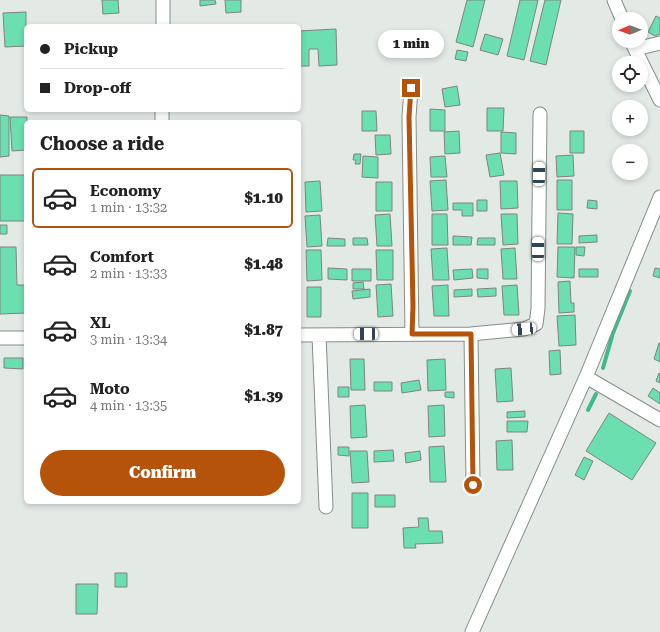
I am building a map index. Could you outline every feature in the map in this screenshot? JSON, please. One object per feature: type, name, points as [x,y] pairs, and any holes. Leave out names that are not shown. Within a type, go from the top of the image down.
[{"type":"street","points":[[163,0],[163,24]]},
{"type":"street","points":[[614,0],[619,12]]},
{"type":"street","points":[[648,44],[660,43]]},
{"type":"street","points":[[634,48],[660,100]]},
{"type":"street","points":[[411,88],[409,117],[413,306],[412,334]]},
{"type":"street","points":[[301,335],[471,334],[524,329],[536,324],[538,309],[540,114]]},
{"type":"street","points":[[472,632],[586,376],[660,197]]},
{"type":"street","points":[[471,334],[473,485]]},
{"type":"street","points":[[319,335],[326,507]]},
{"type":"street","points":[[0,338],[24,338]]},
{"type":"street","points":[[586,376],[660,420]]},
{"type":"building","points":[[102,0],[118,0],[119,13],[103,14]]},
{"type":"building","points":[[200,0],[215,0],[216,4],[200,6]]},
{"type":"building","points":[[225,0],[241,0],[241,12],[226,13]]},
{"type":"building","points":[[467,0],[485,0],[473,47],[456,42]]},
{"type":"building","points":[[520,0],[538,0],[524,60],[507,56]]},
{"type":"building","points":[[545,0],[561,0],[546,65],[530,61]]},
{"type":"building","points":[[26,12],[26,24],[24,24],[24,46],[5,47],[3,13]]},
{"type":"building","points":[[656,16],[660,18],[660,34],[655,36],[648,32]]},
{"type":"building","points":[[336,29],[337,65],[319,66],[318,49],[309,49],[309,66],[301,66],[301,31]]},
{"type":"building","points":[[485,34],[503,39],[498,55],[480,50]]},
{"type":"building","points":[[457,50],[468,52],[466,61],[455,59]]},
{"type":"building","points":[[457,86],[460,105],[445,107],[442,89]]},
{"type":"building","points":[[487,108],[504,108],[503,131],[487,131]]},
{"type":"building","points":[[430,109],[445,110],[445,131],[430,131]]},
{"type":"building","points":[[362,111],[376,111],[377,131],[362,131]]},
{"type":"building","points":[[0,115],[9,116],[9,156],[0,157]]},
{"type":"building","points":[[10,117],[27,117],[27,120],[24,120],[24,150],[12,151]]},
{"type":"building","points":[[459,131],[460,153],[445,154],[444,132]]},
{"type":"building","points":[[570,131],[584,131],[584,153],[570,153]]},
{"type":"building","points":[[501,132],[516,133],[516,154],[501,153]]},
{"type":"building","points":[[375,135],[390,135],[391,154],[376,155]]},
{"type":"building","points":[[500,153],[504,175],[490,177],[486,155]]},
{"type":"building","points":[[354,154],[361,154],[360,164],[355,164],[356,160],[353,160]]},
{"type":"building","points":[[573,155],[574,176],[557,177],[556,156]]},
{"type":"building","points":[[363,156],[378,157],[378,178],[362,177]]},
{"type":"building","points":[[445,156],[447,177],[431,177],[430,157]]},
{"type":"building","points":[[0,175],[24,175],[24,221],[0,221]]},
{"type":"building","points":[[446,180],[448,210],[432,211],[430,181]]},
{"type":"building","points":[[557,180],[572,180],[572,210],[557,210]]},
{"type":"building","points":[[320,181],[322,211],[306,212],[305,182]]},
{"type":"building","points":[[500,181],[517,181],[518,208],[501,209]]},
{"type":"building","points":[[376,182],[392,182],[392,211],[376,211]]},
{"type":"building","points":[[477,200],[487,200],[487,211],[477,211]]},
{"type":"building","points":[[588,200],[597,201],[597,209],[587,208]]},
{"type":"building","points":[[453,203],[473,203],[473,216],[462,216],[462,210],[453,210]]},
{"type":"building","points":[[558,213],[573,214],[572,244],[557,244]]},
{"type":"building","points":[[390,214],[392,246],[377,246],[375,215]]},
{"type":"building","points":[[432,214],[447,214],[448,245],[432,245]]},
{"type":"building","points":[[501,214],[517,214],[518,244],[503,245]]},
{"type":"building","points":[[320,215],[322,246],[307,247],[305,216]]},
{"type":"building","points":[[0,225],[7,225],[7,234],[0,234]]},
{"type":"building","points":[[597,235],[597,242],[579,243],[579,236]]},
{"type":"building","points":[[453,236],[472,237],[471,245],[453,245]]},
{"type":"building","points":[[328,238],[345,239],[345,246],[327,246]]},
{"type":"building","points":[[353,238],[367,238],[368,245],[353,245]]},
{"type":"building","points":[[478,238],[495,238],[495,245],[477,245]]},
{"type":"building","points":[[0,247],[16,247],[17,285],[24,285],[24,313],[0,314]]},
{"type":"building","points":[[558,247],[575,247],[574,278],[557,277]]},
{"type":"building","points":[[576,247],[585,247],[584,256],[576,255]]},
{"type":"building","points":[[447,248],[449,280],[433,280],[431,249]]},
{"type":"building","points":[[515,248],[517,279],[503,279],[501,249]]},
{"type":"building","points":[[306,250],[321,250],[322,280],[307,281]]},
{"type":"building","points":[[376,250],[393,250],[393,280],[377,280]]},
{"type":"building","points":[[328,268],[347,269],[347,280],[328,279]]},
{"type":"building","points":[[655,268],[660,269],[660,278],[653,276]]},
{"type":"building","points":[[352,269],[371,269],[371,281],[352,281]]},
{"type":"building","points":[[472,269],[473,278],[454,280],[453,270]]},
{"type":"building","points":[[477,269],[488,269],[488,279],[477,278]]},
{"type":"building","points":[[579,269],[598,269],[598,277],[579,277]]},
{"type":"building","points":[[570,281],[571,303],[574,303],[574,312],[559,313],[558,282]]},
{"type":"building","points":[[363,282],[364,289],[353,289],[353,283]]},
{"type":"building","points":[[391,284],[393,316],[378,317],[376,285]]},
{"type":"building","points":[[448,285],[449,316],[434,316],[432,286]]},
{"type":"building","points":[[517,285],[519,315],[504,315],[502,286]]},
{"type":"building","points":[[307,287],[321,287],[321,317],[307,317]]},
{"type":"building","points":[[496,288],[496,296],[478,297],[477,289]]},
{"type":"building","points":[[370,289],[370,297],[353,299],[352,291]]},
{"type":"building","points":[[472,289],[472,296],[454,297],[454,290]]},
{"type":"building","points":[[575,315],[576,345],[559,346],[557,316]]},
{"type":"building","points":[[660,343],[660,362],[654,359]]},
{"type":"building","points":[[560,350],[561,374],[550,375],[549,351]]},
{"type":"building","points":[[4,358],[23,358],[23,369],[4,368]]},
{"type":"building","points":[[350,359],[364,359],[365,390],[351,390]]},
{"type":"building","points":[[445,359],[446,390],[428,391],[427,360]]},
{"type":"building","points":[[511,368],[513,401],[497,402],[495,369]]},
{"type":"building","points":[[659,373],[660,374],[660,383],[656,381]]},
{"type":"building","points":[[419,380],[421,390],[402,393],[401,383]]},
{"type":"building","points":[[374,382],[392,382],[392,391],[374,391]]},
{"type":"building","points":[[338,387],[349,387],[349,397],[338,397]]},
{"type":"building","points":[[653,388],[660,393],[660,404],[648,396]]},
{"type":"building","points":[[445,392],[454,392],[454,398],[445,397]]},
{"type":"building","points":[[365,405],[367,437],[351,438],[350,406]]},
{"type":"building","points":[[444,405],[445,436],[429,437],[428,406]]},
{"type":"building","points":[[525,411],[525,417],[507,418],[507,412]]},
{"type":"building","points":[[609,413],[656,443],[632,480],[586,451]]},
{"type":"building","points":[[507,421],[528,421],[527,432],[507,432]]},
{"type":"building","points":[[512,440],[513,470],[497,470],[496,441]]},
{"type":"building","points":[[444,446],[446,482],[430,482],[429,447]]},
{"type":"building","points":[[338,447],[349,447],[349,456],[338,455]]},
{"type":"building","points":[[393,450],[394,461],[374,462],[374,451]]},
{"type":"building","points":[[350,451],[367,451],[369,482],[352,483]]},
{"type":"building","points":[[420,451],[421,460],[406,463],[405,453]]},
{"type":"building","points":[[584,457],[593,461],[584,480],[575,475]]},
{"type":"building","points":[[352,493],[368,493],[368,528],[352,528]]},
{"type":"building","points":[[375,495],[395,495],[395,507],[375,507]]},
{"type":"building","points":[[418,518],[428,518],[429,531],[442,531],[443,543],[415,544],[416,548],[404,548],[403,528],[419,527]]},
{"type":"building","points":[[115,573],[127,573],[127,587],[115,587]]},
{"type":"building","points":[[76,584],[98,584],[97,614],[76,614]]},
{"type":"waterway","points":[[603,368],[613,333],[630,291]]},
{"type":"waterway","points":[[588,410],[596,394]]},
{"type":"route","points":[[411,88],[409,117],[413,306],[412,334],[471,334],[473,485]]}]
